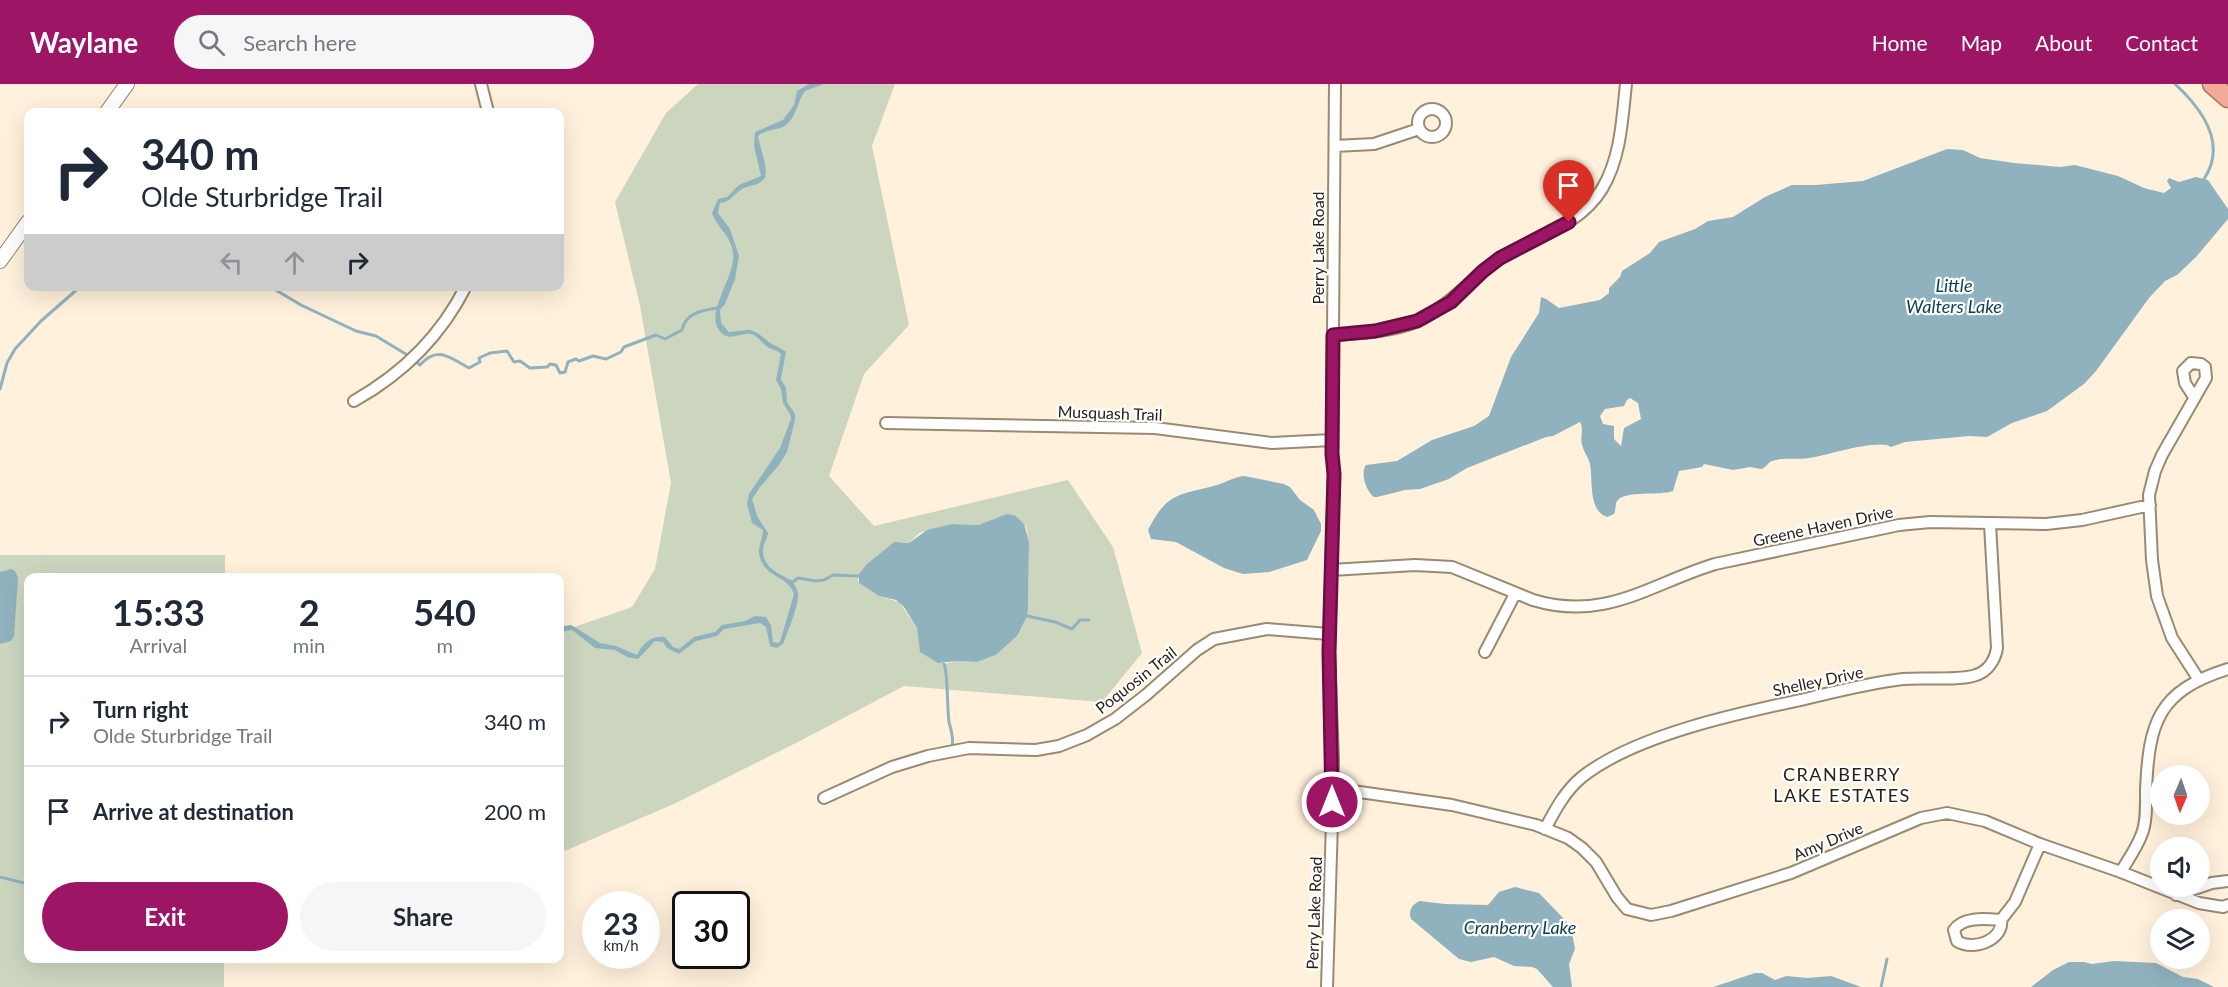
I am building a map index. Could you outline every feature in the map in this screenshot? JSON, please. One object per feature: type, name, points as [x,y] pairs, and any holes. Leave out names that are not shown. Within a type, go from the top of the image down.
[{"type":"highway","points":[[2212,84],[2228,98]]},
{"type":"street","points":[[110,108],[127,84]]},
{"type":"street","points":[[481,84],[487,108]]},
{"type":"street","name":"Perry Lake Road","points":[[1327,987],[1332,821],[1329,634],[1334,474],[1332,259],[1335,84]]},
{"type":"street","points":[[1333,335],[1375,331],[1417,321],[1451,302],[1500,258],[1569,222],[1601,191],[1615,164],[1620,142],[1626,84]]},
{"type":"street","points":[[1335,146],[1374,144],[1419,129]]},
{"type":"street","points":[[0,261],[24,228]]},
{"type":"street","points":[[354,401],[377,388],[417,355],[459,301],[464,291]]},
{"type":"street","points":[[2194,397],[2155,471],[2150,505],[2157,596],[2172,638],[2199,680]]},
{"type":"street","name":"Musquash Trail","points":[[886,423],[1155,428],[1272,443],[1332,440]]},
{"type":"street","name":"Greene Haven Drive","points":[[1331,570],[1439,565],[1471,573],[1515,594],[1555,606],[1581,608],[1599,606],[1643,592],[1715,564],[1876,528],[1930,522],[2046,524],[2082,520],[2150,505]]},
{"type":"street","name":"Shelley Drive","points":[[1545,829],[1562,799],[1580,779],[1629,750],[1672,734],[1726,718],[1862,686],[1904,679],[1977,675],[1991,664],[1997,648],[1990,524]]},
{"type":"street","points":[[1485,652],[1515,594]]},
{"type":"street","name":"Poquosin Trail","points":[[824,798],[892,766],[928,756],[969,748],[1036,750],[1059,746],[1087,735],[1115,719],[1197,650],[1214,639],[1267,629],[1329,634]]},
{"type":"street","points":[[2121,872],[2142,835],[2147,764],[2152,733],[2159,716],[2169,702],[2199,680],[2228,669]]},
{"type":"street","name":"Amy Drive","points":[[1331,788],[1452,805],[1508,817],[1568,838],[1596,862],[1627,909],[1651,915],[1671,912],[1791,873],[1921,818],[1947,813],[1985,821],[2040,844],[2150,884]]},
{"type":"street","points":[[2001,920],[2015,902],[2040,844]]},
{"type":"street","points":[[2210,884],[2228,881]]},
{"type":"street","name":"Amy Drive","points":[[2182,897],[2199,903],[2228,906]]},
{"type":"green space","points":[[698,84],[895,84],[872,146],[909,325],[864,374],[829,476],[874,526],[1068,480],[1113,547],[1142,653],[1102,702],[904,686],[676,803],[564,851],[564,631],[632,607],[655,569],[671,483],[640,306],[615,202],[666,113]],"holes":[[[1016,516],[1026,527],[1029,542],[1028,608],[1022,628],[1018,635],[996,655],[977,662],[956,661],[944,664],[919,639],[917,628],[899,602],[879,596],[858,580],[861,571],[889,546],[900,542],[909,543],[919,533],[952,524],[978,525],[1001,517]]]},
{"type":"green space","points":[[0,555],[225,555],[225,573],[24,573],[24,963],[224,963],[224,987],[0,987]]},
{"type":"water","points":[[809,84],[824,84],[805,91],[786,125],[758,136],[765,162],[765,178],[720,203],[718,213],[730,229],[739,256],[735,279],[725,304],[720,310],[721,323],[729,332],[754,331],[786,352],[781,379],[786,388],[787,402],[795,414],[795,420],[787,452],[752,499],[757,516],[768,533],[763,548],[765,560],[774,571],[787,578],[796,588],[798,599],[795,612],[783,644],[777,648],[770,646],[766,627],[760,623],[724,629],[717,636],[696,641],[679,654],[667,648],[663,642],[655,641],[638,659],[627,657],[615,650],[595,648],[572,630],[564,632],[564,626],[571,625],[600,643],[616,646],[637,655],[645,644],[655,637],[665,637],[673,647],[679,649],[694,637],[715,632],[722,625],[745,621],[755,616],[766,617],[771,625],[773,642],[780,642],[794,594],[786,583],[770,572],[762,562],[759,551],[763,530],[752,523],[747,504],[749,494],[780,448],[791,419],[776,380],[781,354],[769,348],[754,335],[727,336],[717,328],[715,318],[717,308],[730,274],[733,253],[730,241],[712,213],[718,199],[727,197],[739,185],[761,176],[754,146],[755,132],[783,120],[794,105],[797,91]]},
{"type":"water","name":"Little Walters Lake","points":[[1947,149],[1963,150],[1980,158],[2014,163],[2060,167],[2075,165],[2118,176],[2144,188],[2164,193],[2171,188],[2167,181],[2169,178],[2179,182],[2196,177],[2208,180],[2228,209],[2228,219],[2196,257],[2177,275],[2165,281],[2149,298],[2084,384],[2047,411],[2012,423],[1987,437],[1969,436],[1905,442],[1891,447],[1864,446],[1809,458],[1776,460],[1761,469],[1750,467],[1733,470],[1704,464],[1702,467],[1679,471],[1673,491],[1635,494],[1621,498],[1616,502],[1614,514],[1607,517],[1601,514],[1594,502],[1590,464],[1582,445],[1580,422],[1553,436],[1467,468],[1449,479],[1420,489],[1377,497],[1369,491],[1364,477],[1366,465],[1397,461],[1432,440],[1474,426],[1489,416],[1511,357],[1539,313],[1541,297],[1559,308],[1600,300],[1609,293],[1609,288],[1620,277],[1622,271],[1650,253],[1659,242],[1695,229],[1708,221],[1733,217],[1765,197],[1792,185],[1863,181]],"holes":[[[1630,398],[1638,403],[1641,419],[1624,428],[1621,446],[1614,439],[1614,426],[1603,424],[1600,416],[1605,409],[1624,406]]]},
{"type":"water","points":[[1244,476],[1284,484],[1314,510],[1321,524],[1321,531],[1307,560],[1269,572],[1243,574],[1224,568],[1176,542],[1151,539],[1148,530],[1155,517],[1175,497]]},
{"type":"water","points":[[1007,514],[1016,516],[1024,524],[1029,542],[1027,616],[1018,635],[996,655],[977,662],[938,663],[920,652],[917,628],[904,607],[896,600],[879,596],[859,583],[859,574],[866,565],[894,542],[909,543],[927,530],[952,524],[978,525]]},
{"type":"water","points":[[11,569],[15,571],[18,578],[14,636],[11,641],[0,644],[0,572]]},
{"type":"water","name":"Cranberry Lake","points":[[1515,887],[1539,893],[1566,921],[1572,933],[1575,949],[1569,964],[1572,987],[1553,987],[1537,969],[1514,966],[1494,957],[1471,962],[1459,959],[1411,919],[1411,908],[1420,901],[1488,905],[1499,892]]},
{"type":"water","points":[[2114,961],[2150,963],[2150,969],[2168,969],[2183,977],[2198,979],[2214,987],[2031,987],[2053,970],[2069,962],[2092,964]]},
{"type":"water","points":[[1755,973],[1762,973],[1775,980],[1786,976],[1808,978],[1831,976],[1861,987],[1713,987]]},
{"type":"waterway","points":[[2175,84],[2202,115],[2212,139],[2211,166],[2204,179]]},
{"type":"waterway","points":[[0,389],[7,363],[15,349],[41,321],[75,291]]},
{"type":"waterway","points":[[277,291],[356,331],[376,336],[409,356]]},
{"type":"waterway","points":[[414,360],[420,365],[433,356],[444,355],[469,368],[480,362],[479,358],[490,353],[507,351],[514,362],[520,361],[530,368],[556,365],[560,373],[565,372],[568,362],[576,359],[579,361],[593,356],[606,359],[621,352],[624,347],[656,335],[665,339],[682,330],[691,316],[701,311],[718,308]]},
{"type":"waterway","points":[[790,581],[793,582],[798,578],[824,580],[833,575],[858,576]]},
{"type":"waterway","points":[[1027,616],[1055,622],[1072,629],[1080,620],[1089,620]]},
{"type":"waterway","points":[[942,748],[952,746],[953,740],[949,722],[944,664]]},
{"type":"waterway","points":[[0,877],[24,883]]},
{"type":"waterway","points":[[1881,987],[1887,959]]},
{"type":"district","name":"CRANBERRY LAKE ESTATES","points":[[1842,785]]},
{"type":"route","points":[[1332,802],[1333,760],[1329,652],[1334,474],[1332,454],[1333,335],[1389,329],[1417,321],[1451,302],[1500,258],[1569,222]]}]
